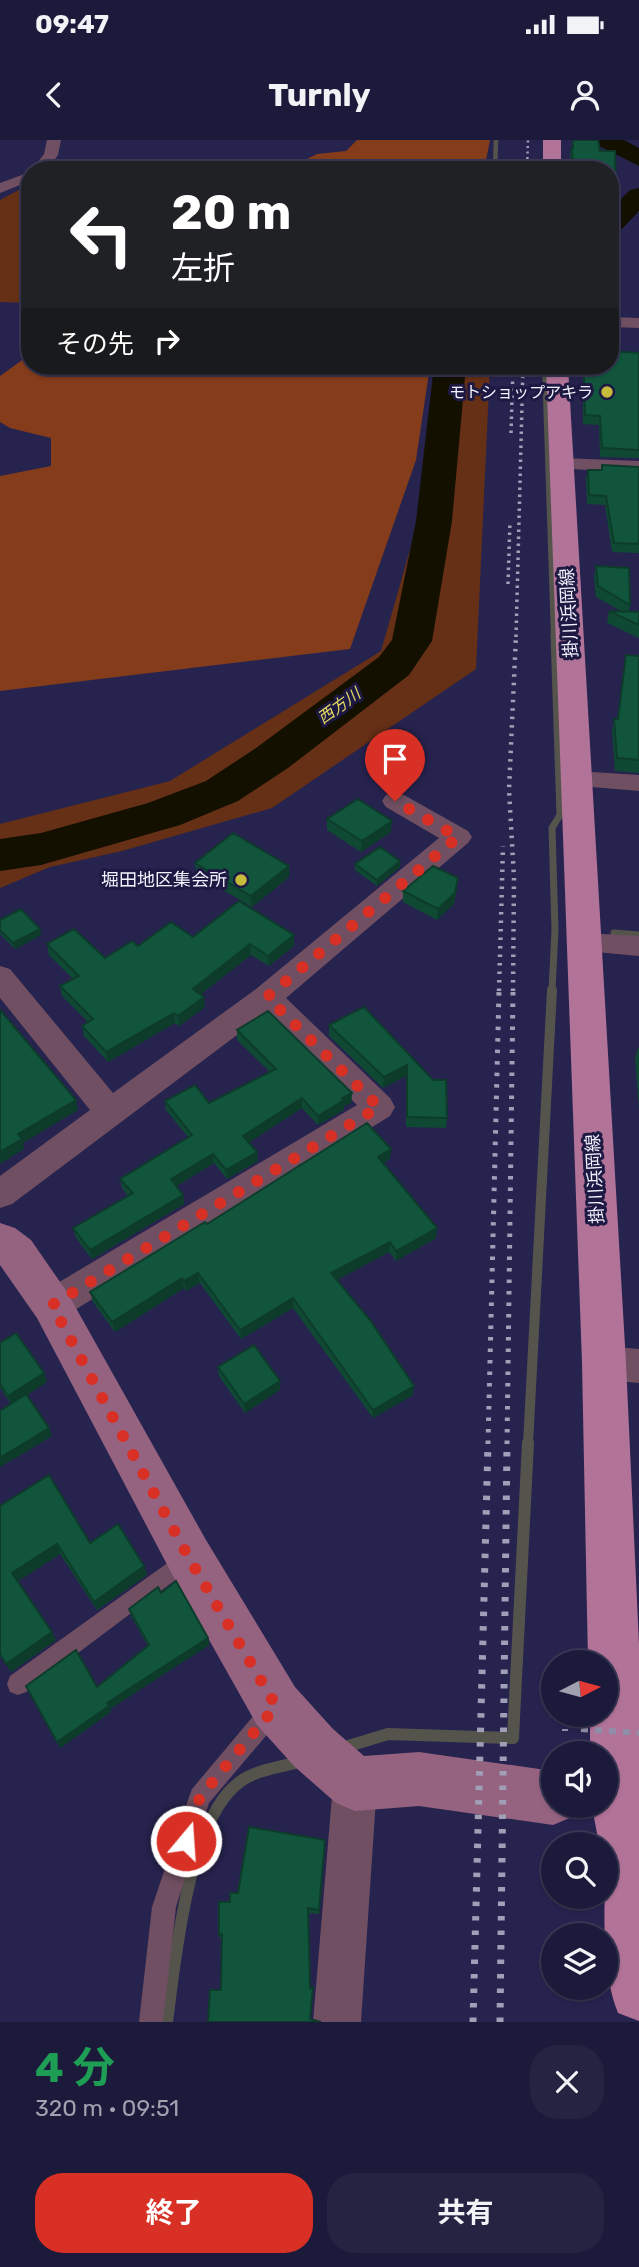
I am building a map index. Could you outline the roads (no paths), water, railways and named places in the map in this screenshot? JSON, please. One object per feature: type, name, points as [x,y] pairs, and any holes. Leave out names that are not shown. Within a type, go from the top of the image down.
[{"type":"main road","points":[[552,140],[552,161]]},
{"type":"main road","name":"掛川浜岡線","points":[[557,375],[584,943],[621,1364],[623,1831],[639,1992]]},
{"type":"street","points":[[46,161],[51,155],[54,140]]},
{"type":"street","points":[[0,188],[21,180]]},
{"type":"street","points":[[619,322],[639,323]]},
{"type":"street","points":[[562,464],[639,467]]},
{"type":"street","points":[[577,779],[639,783]]},
{"type":"street","points":[[0,1194],[267,997],[458,837],[395,801]]},
{"type":"street","points":[[584,943],[639,946]]},
{"type":"street","points":[[0,977],[110,1112]]},
{"type":"street","points":[[52,1305],[379,1107],[267,997]]},
{"type":"street","points":[[0,1241],[16,1253],[52,1305],[189,1558],[276,1706],[314,1748],[355,1784],[419,1779],[541,1796]]},
{"type":"street","points":[[337,2022],[355,1784]]},
{"type":"lane","points":[[18,1684],[189,1558]]},
{"type":"lane","points":[[152,2022],[164,1907],[200,1797],[276,1706]]},
{"type":"waterway","points":[[495,161],[496,140]]},
{"type":"waterway","name":"西方川","points":[[606,140],[639,158]]},
{"type":"waterway","name":"西方川","points":[[619,216],[639,196]]},
{"type":"waterway","points":[[625,210],[639,210]]},
{"type":"waterway","name":"西方川","points":[[0,855],[41,849],[164,814],[222,791],[272,758],[394,666],[412,641],[434,521],[449,375]]},
{"type":"waterway","points":[[545,375],[554,637]]},
{"type":"waterway","points":[[552,991],[555,930],[552,828],[560,815],[554,635]]},
{"type":"waterway","points":[[614,933],[639,935]]},
{"type":"waterway","points":[[528,1444],[552,990]]},
{"type":"waterway","points":[[342,1748],[388,1734],[513,1738],[528,1443]]},
{"type":"waterway","points":[[167,2022],[187,1892],[208,1825],[223,1799],[241,1781],[263,1771],[302,1761]]},
{"type":"railway","points":[[527,161],[528,140]]},
{"type":"railway","points":[[511,433],[513,375]]},
{"type":"railway","points":[[516,637],[523,375]]},
{"type":"railway","points":[[508,584],[510,521]]},
{"type":"railway","points":[[513,991],[514,878],[509,790],[516,635]]},
{"type":"railway","points":[[499,991],[503,846]]},
{"type":"railway","points":[[488,1444],[499,990]]},
{"type":"railway","points":[[507,1444],[513,990]]},
{"type":"railway","points":[[473,2022],[488,1443]]},
{"type":"railway","points":[[500,2022],[507,1443]]},
{"type":"place","name":"モトショップアキラ","points":[[607,392]]},
{"type":"place","name":"堀田地区集会所","points":[[241,880]]}]
